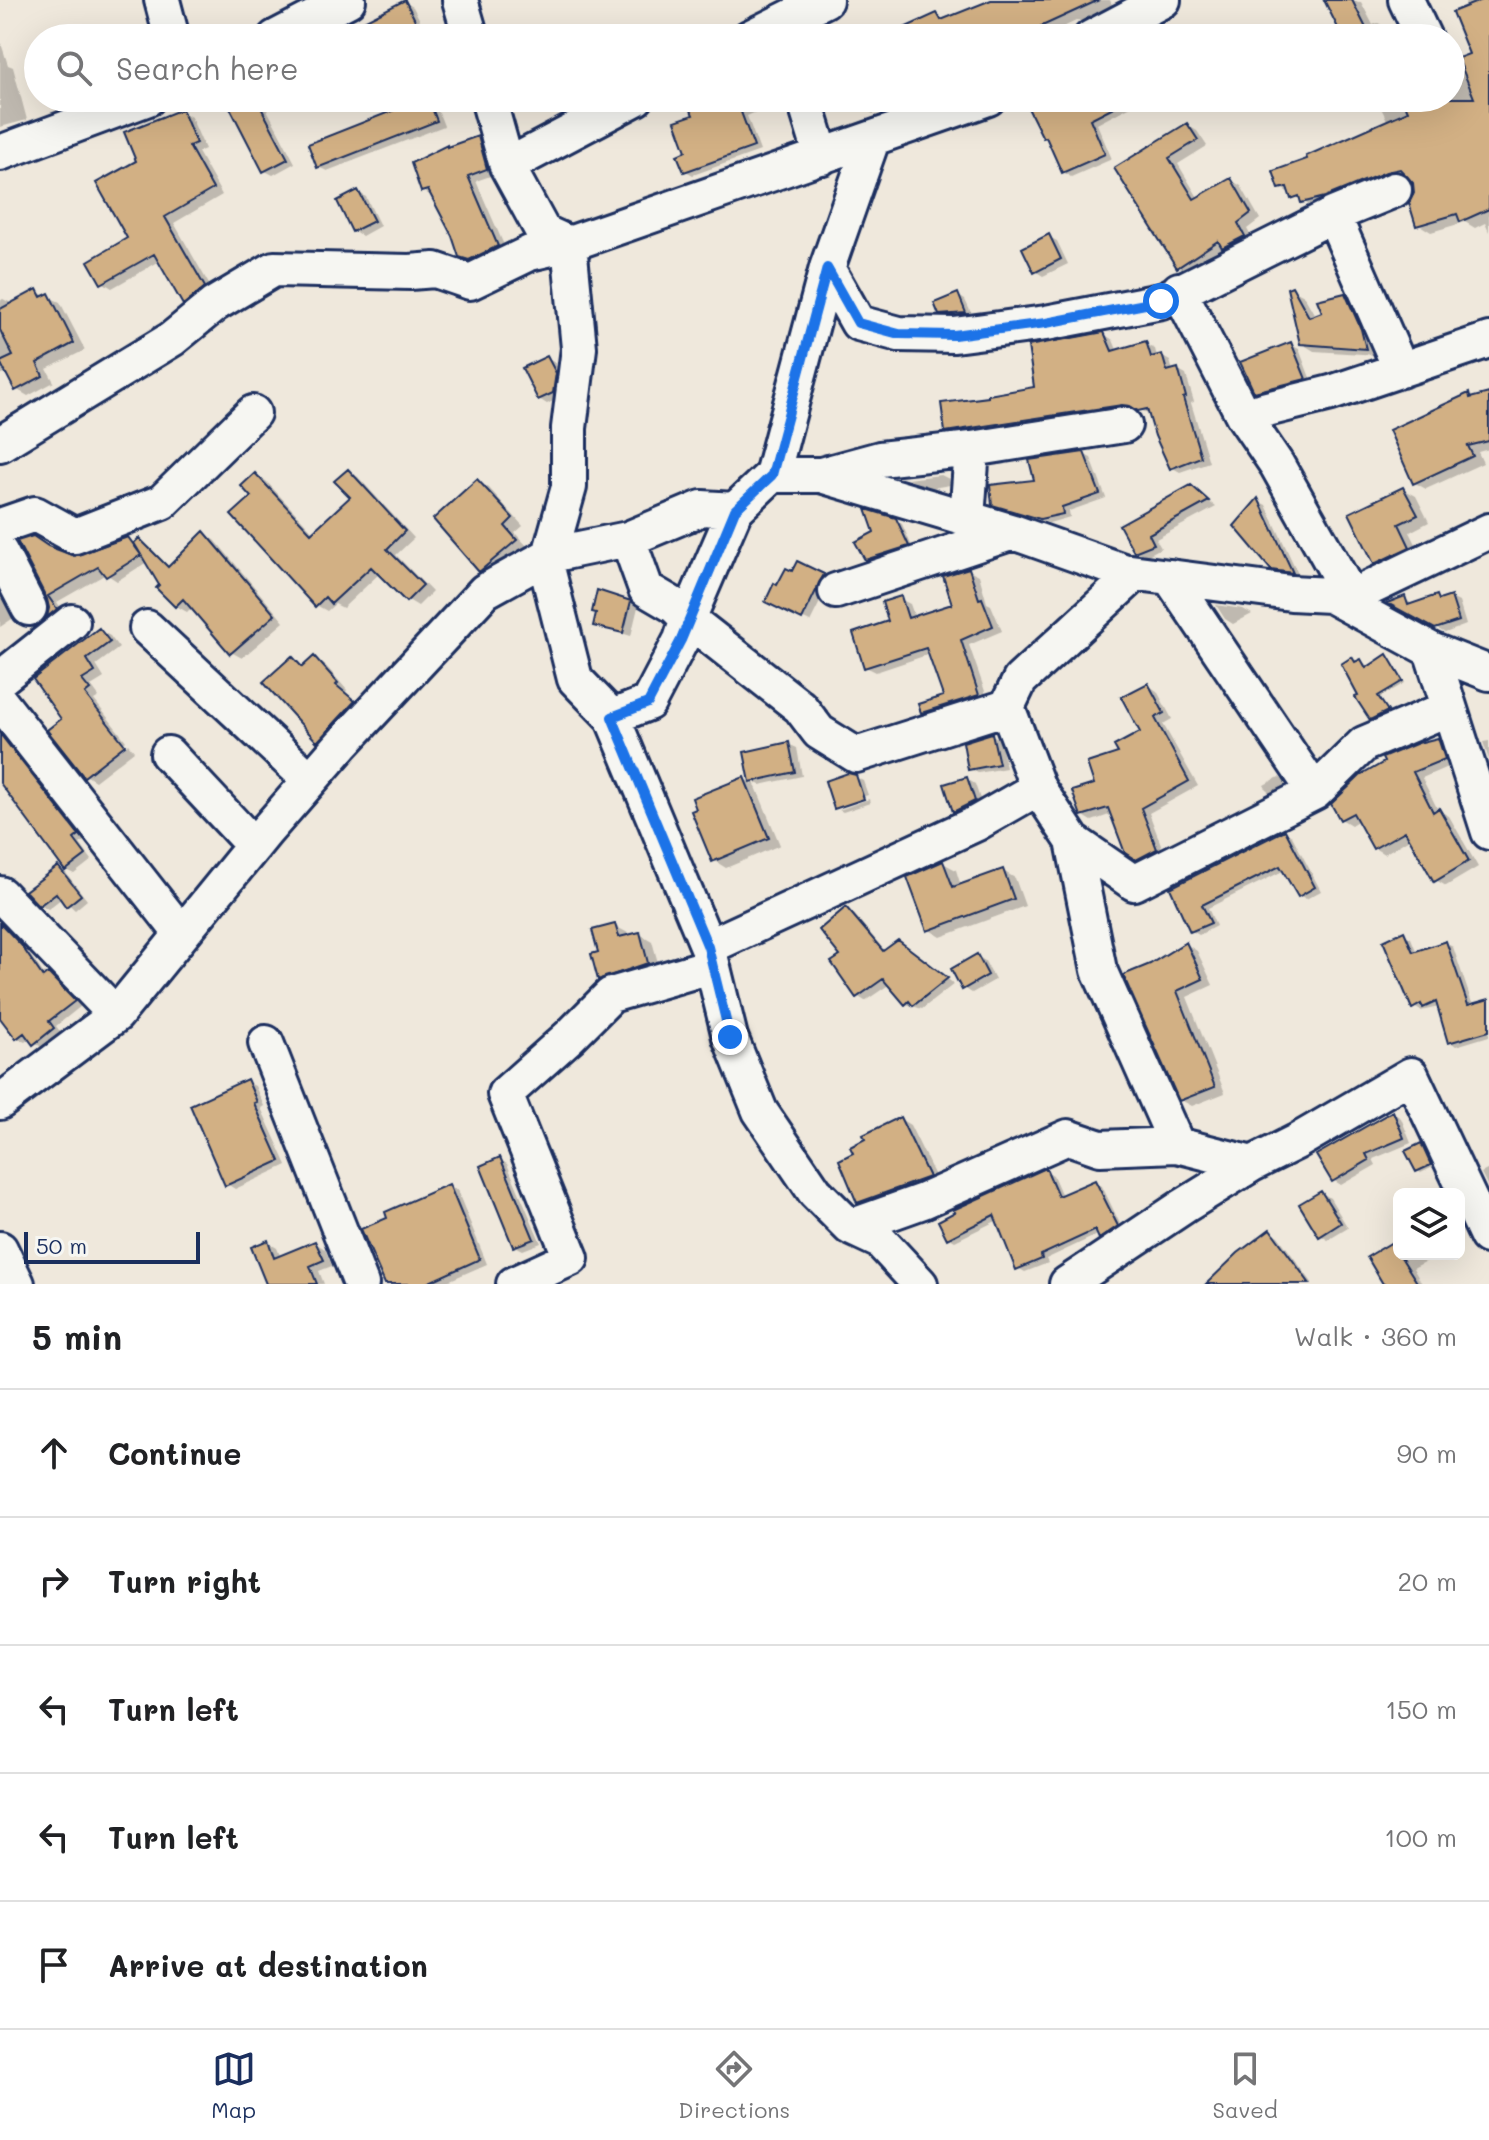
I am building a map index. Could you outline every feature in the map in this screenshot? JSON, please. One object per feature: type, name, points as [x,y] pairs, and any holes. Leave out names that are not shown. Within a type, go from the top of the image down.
[{"type":"street","points":[[162,0],[168,24]]},
{"type":"street","points":[[302,24],[348,0]]},
{"type":"street","points":[[460,0],[467,24]]},
{"type":"street","points":[[781,20],[825,0]]},
{"type":"street","points":[[1118,24],[1163,0]]},
{"type":"street","points":[[1406,0],[1417,24]]},
{"type":"street","points":[[0,153],[110,112]]},
{"type":"street","points":[[492,112],[507,166],[543,232],[569,244]]},
{"type":"street","points":[[507,166],[609,112]]},
{"type":"street","points":[[808,112],[822,157]]},
{"type":"street","points":[[0,444],[172,339],[215,304],[274,269],[435,270],[470,282],[530,253],[569,244],[949,112]]},
{"type":"street","points":[[612,717],[648,703],[681,640],[735,510],[772,475],[827,268],[872,140]]},
{"type":"street","points":[[827,268],[858,323],[899,334],[954,335],[1046,323],[1161,301],[1333,215],[1394,190]]},
{"type":"street","points":[[1333,215],[1401,370]]},
{"type":"street","points":[[569,244],[579,348],[569,428],[569,487],[548,572],[575,679],[612,717],[710,957],[730,1037],[760,1111],[815,1192],[920,1284]]},
{"type":"street","points":[[1179,290],[1243,415],[1277,465],[1356,603]]},
{"type":"street","points":[[1243,415],[1331,393],[1489,340]]},
{"type":"street","points":[[0,526],[35,514],[75,536],[162,502],[253,413]]},
{"type":"street","points":[[772,475],[821,475],[880,459],[972,449],[1124,425]]},
{"type":"street","points":[[967,518],[972,449]]},
{"type":"street","points":[[821,475],[1013,532],[1123,571],[1291,593],[1330,595],[1356,603],[1431,650],[1489,673]]},
{"type":"street","points":[[0,1102],[116,1015],[310,780],[485,591],[550,555],[628,539],[702,508],[735,510]]},
{"type":"street","points":[[1356,603],[1489,531]]},
{"type":"street","points":[[836,591],[1013,532]]},
{"type":"street","points":[[628,539],[646,589],[675,606],[800,707],[819,732],[856,755],[1007,707]]},
{"type":"street","points":[[0,552],[29,608]]},
{"type":"street","points":[[1136,573],[1020,680],[1007,707],[1038,788],[1073,841],[1134,883],[1315,792],[1364,744],[1449,708]]},
{"type":"street","points":[[1170,577],[1315,792]]},
{"type":"street","points":[[0,679],[72,622]]},
{"type":"street","points":[[147,628],[310,780]]},
{"type":"street","points":[[1431,650],[1489,832]]},
{"type":"street","points":[[0,702],[181,933]]},
{"type":"street","points":[[168,754],[254,846]]},
{"type":"street","points":[[514,1284],[571,1258],[505,1094],[611,995],[710,957],[977,823],[1038,788]]},
{"type":"street","points":[[1073,841],[1099,970],[1177,1145]]},
{"type":"street","points":[[0,894],[116,1015]]},
{"type":"street","points":[[266,1043],[361,1284]]},
{"type":"street","points":[[1067,1284],[1252,1164],[1411,1075],[1489,1235]]},
{"type":"street","points":[[865,1234],[923,1201],[1068,1137],[1100,1148],[1177,1145],[1252,1164]]},
{"type":"street","points":[[865,1234],[899,1284]]},
{"type":"street","points":[[0,1249],[17,1284]]},
{"type":"building","points":[[405,0],[417,24],[358,24]]},
{"type":"building","points":[[991,0],[1099,0],[1047,24],[913,24],[937,13],[941,20]]},
{"type":"building","points":[[1324,0],[1352,0],[1364,24],[1336,24]]},
{"type":"building","points":[[1489,0],[1489,209],[1460,222],[1457,214],[1416,226],[1409,203],[1414,193],[1413,183],[1400,169],[1301,203],[1299,196],[1291,199],[1287,187],[1279,189],[1273,171],[1307,159],[1306,156],[1406,112],[1465,112],[1465,98],[1474,98],[1465,76],[1465,55],[1469,54],[1465,44],[1465,24],[1457,24],[1452,12]]},
{"type":"building","points":[[174,112],[183,112],[196,143],[189,146],[213,189],[165,217],[205,287],[183,305],[154,254],[101,284],[88,261],[127,238],[96,183],[136,161],[124,132]]},
{"type":"building","points":[[232,112],[263,112],[288,159],[263,172]]},
{"type":"building","points":[[389,112],[433,112],[437,121],[317,168],[308,144]]},
{"type":"building","points":[[692,112],[741,112],[754,147],[684,172],[677,155],[686,151],[675,121],[693,115]]},
{"type":"building","points":[[1030,112],[1104,112],[1090,119],[1105,154],[1062,173],[1046,137],[1043,138]]},
{"type":"building","points":[[1187,123],[1198,140],[1169,158],[1194,199],[1231,178],[1251,213],[1238,223],[1245,236],[1222,248],[1218,241],[1177,268],[1114,168]]},
{"type":"building","points":[[478,136],[487,169],[468,176],[498,246],[469,260],[459,257],[452,236],[428,190],[421,192],[411,163],[447,145]]},
{"type":"building","points":[[358,190],[374,221],[352,232],[337,201]]},
{"type":"building","points":[[1049,234],[1061,259],[1034,273],[1022,248]]},
{"type":"building","points":[[1292,286],[1309,317],[1322,312],[1317,300],[1345,293],[1366,349],[1300,344],[1287,288]]},
{"type":"building","points":[[37,289],[41,297],[49,293],[74,343],[37,363],[43,376],[15,391],[0,362],[13,356],[0,330],[0,309]]},
{"type":"building","points":[[958,293],[966,313],[939,315],[934,303]]},
{"type":"building","points":[[1104,332],[1112,351],[1146,341],[1151,357],[1162,354],[1167,371],[1178,368],[1186,397],[1183,398],[1201,457],[1170,469],[1147,409],[1138,411],[1122,405],[945,432],[941,403],[1034,387],[1028,346]]},
{"type":"building","points":[[1291,342],[1306,379],[1254,392],[1240,362]]},
{"type":"building","points":[[547,356],[556,373],[553,393],[538,400],[522,368]]},
{"type":"building","points":[[1469,393],[1470,398],[1489,393],[1489,441],[1468,446],[1473,456],[1413,484],[1389,430]]},
{"type":"building","points":[[1084,452],[1100,494],[1062,507],[1063,514],[1040,519],[992,505],[990,485],[1034,480],[1029,460]]},
{"type":"building","points":[[348,469],[405,531],[387,549],[423,585],[406,602],[371,567],[331,604],[325,597],[315,607],[231,515],[251,497],[241,486],[255,473],[311,533],[350,497],[334,481]]},
{"type":"building","points":[[477,479],[513,518],[505,526],[517,540],[479,572],[433,519]]},
{"type":"building","points":[[1191,485],[1209,501],[1149,534],[1154,544],[1134,552],[1119,525]]},
{"type":"building","points":[[1403,487],[1418,515],[1399,524],[1410,547],[1374,564],[1349,513]]},
{"type":"building","points":[[1258,498],[1293,573],[1271,570],[1234,526]]},
{"type":"building","points":[[866,509],[896,518],[909,546],[865,560],[855,542],[874,532]]},
{"type":"building","points":[[204,531],[275,615],[230,654],[183,599],[175,607],[156,588],[159,585],[134,543],[139,538],[168,567]]},
{"type":"building","points":[[33,536],[48,546],[74,556],[128,537],[141,555],[106,577],[98,567],[48,596],[57,609],[47,617],[47,599],[17,541]]},
{"type":"building","points":[[797,561],[824,574],[802,620],[765,602],[774,583],[777,585],[786,568],[792,571]]},
{"type":"building","points":[[969,568],[979,599],[982,598],[993,626],[961,640],[979,695],[921,713],[918,704],[943,696],[926,648],[864,668],[853,633],[888,621],[882,602],[901,596],[908,618],[952,604],[943,576]]},
{"type":"building","points":[[597,590],[631,601],[623,633],[593,626],[596,613],[592,612]]},
{"type":"building","points":[[1437,595],[1439,600],[1451,596],[1459,621],[1435,629],[1387,603],[1405,596],[1408,605]]},
{"type":"building","points":[[99,628],[110,642],[87,659],[95,672],[82,680],[90,690],[85,694],[125,745],[84,777],[47,730],[61,719],[33,679]]},
{"type":"building","points":[[1387,654],[1403,681],[1378,696],[1388,711],[1370,720],[1355,697],[1358,696],[1341,664],[1352,657],[1355,662],[1361,659],[1366,668]]},
{"type":"building","points":[[292,656],[302,667],[314,656],[338,683],[336,685],[355,701],[317,742],[263,682]]},
{"type":"building","points":[[1148,683],[1164,713],[1155,718],[1189,781],[1141,808],[1157,849],[1136,860],[1125,853],[1108,808],[1081,816],[1072,791],[1094,784],[1087,763],[1118,753],[1114,746],[1140,732],[1121,697]]},
{"type":"building","points":[[992,733],[999,764],[968,770],[963,742]]},
{"type":"building","points":[[0,734],[79,835],[74,839],[86,855],[65,871],[0,783]]},
{"type":"building","points":[[1438,738],[1445,759],[1413,772],[1433,812],[1439,808],[1469,861],[1434,882],[1405,831],[1373,849],[1353,813],[1340,820],[1331,804],[1360,776],[1384,762],[1382,758]]},
{"type":"building","points":[[789,742],[795,772],[750,782],[744,752]]},
{"type":"building","points":[[848,773],[856,775],[864,799],[834,809],[825,781]]},
{"type":"building","points":[[744,777],[769,838],[712,862],[691,811],[696,809],[692,798]]},
{"type":"building","points":[[967,777],[975,801],[953,812],[944,784]]},
{"type":"building","points":[[1285,830],[1315,887],[1298,897],[1280,866],[1202,905],[1211,923],[1190,932],[1170,888]]},
{"type":"building","points":[[943,861],[953,887],[1003,869],[1014,899],[927,931],[907,877]]},
{"type":"building","points":[[58,866],[81,895],[66,907],[56,893],[39,906],[25,891]]},
{"type":"building","points":[[846,907],[883,951],[898,940],[948,978],[913,1006],[909,1001],[905,1005],[883,979],[856,998],[831,962],[840,956],[819,930]]},
{"type":"building","points":[[0,923],[21,945],[43,977],[48,973],[75,1001],[49,1021],[54,1028],[33,1045],[24,1033],[16,1039],[0,1018]]},
{"type":"building","points":[[615,924],[619,937],[640,932],[648,963],[598,980],[591,954],[598,952],[592,930]]},
{"type":"building","points":[[1404,931],[1413,952],[1446,941],[1468,1005],[1489,999],[1489,1031],[1448,1043],[1436,1002],[1412,1009],[1383,941]]},
{"type":"building","points":[[1186,942],[1203,979],[1177,991],[1215,1087],[1179,1101],[1123,975],[1150,964]]},
{"type":"building","points":[[977,954],[988,975],[962,990],[951,969]]},
{"type":"building","points":[[247,1079],[257,1102],[254,1103],[280,1161],[225,1186],[190,1105]]},
{"type":"building","points":[[1393,1111],[1404,1138],[1366,1154],[1369,1160],[1332,1182],[1316,1155]]},
{"type":"building","points":[[900,1117],[929,1177],[857,1203],[839,1160],[853,1153],[850,1147],[865,1139],[863,1135]]},
{"type":"building","points":[[1421,1143],[1431,1165],[1416,1172],[1405,1151]]},
{"type":"building","points":[[500,1157],[534,1239],[513,1247],[480,1166]]},
{"type":"building","points":[[1046,1168],[1058,1196],[1095,1180],[1118,1226],[1099,1239],[1095,1230],[1016,1270],[994,1215],[947,1239],[938,1221],[955,1212],[953,1210]]},
{"type":"building","points":[[449,1184],[480,1259],[425,1284],[385,1284],[361,1229],[387,1218],[385,1212]]},
{"type":"building","points":[[1321,1191],[1341,1223],[1319,1237],[1299,1204]]},
{"type":"building","points":[[1270,1229],[1310,1284],[1206,1284],[1238,1253]]},
{"type":"building","points":[[268,1240],[274,1258],[315,1241],[324,1260],[310,1266],[317,1284],[266,1284],[251,1247]]},
{"type":"building","points":[[1393,1242],[1393,1260],[1403,1260],[1418,1284],[1383,1284],[1367,1257]]},
{"type":"route","points":[[730,1037],[708,947],[612,717],[648,703],[681,640],[735,510],[772,475],[827,268],[858,323],[899,334],[954,335],[1046,323],[1161,301]]}]
